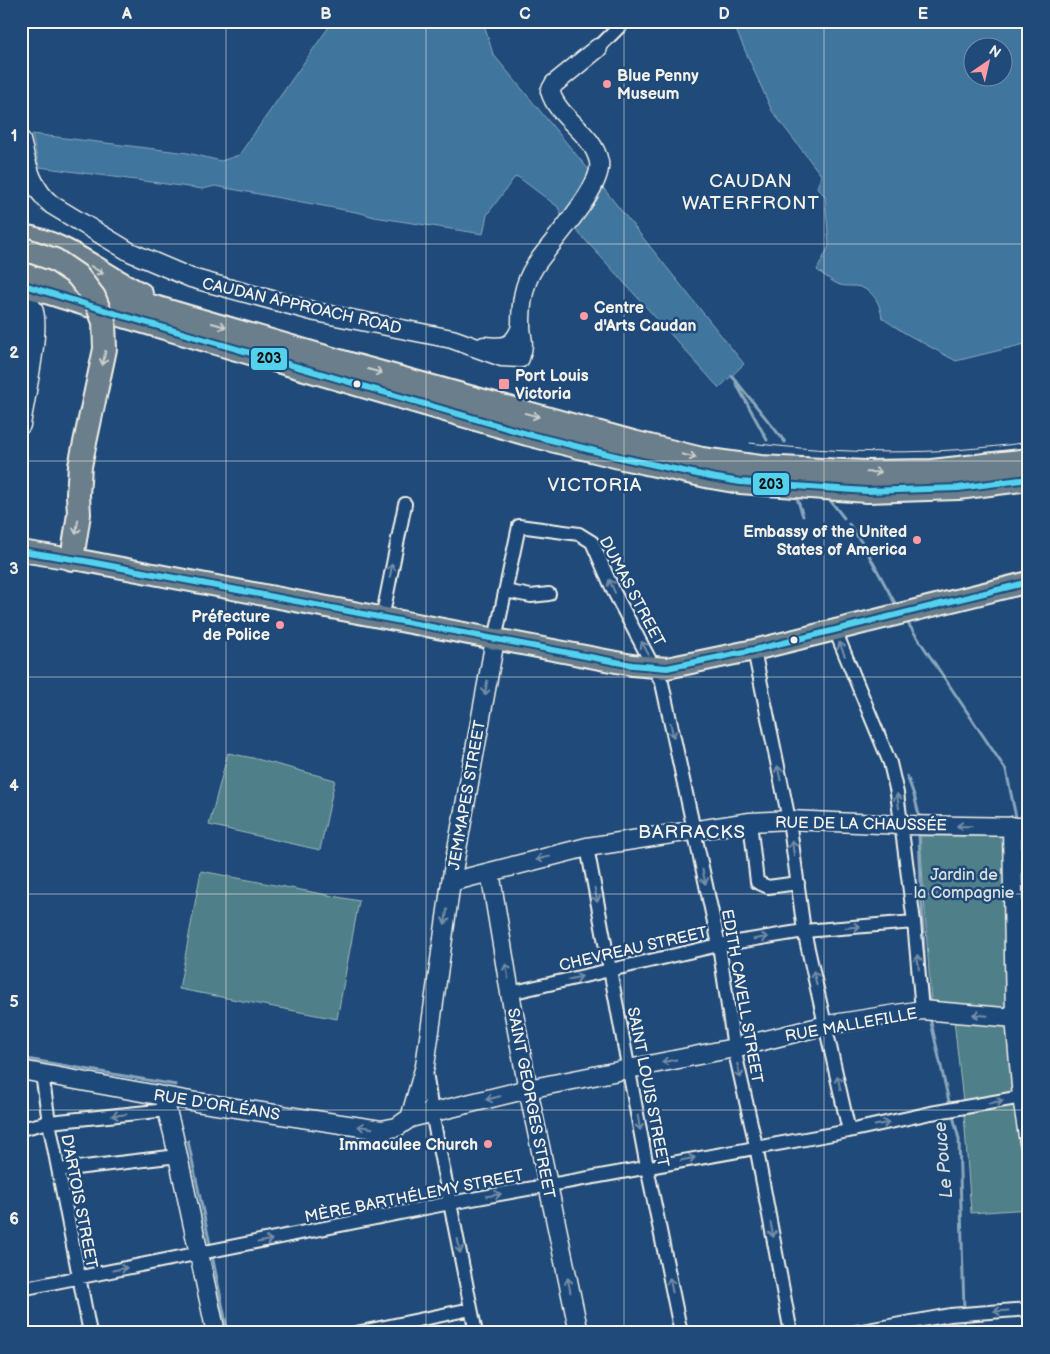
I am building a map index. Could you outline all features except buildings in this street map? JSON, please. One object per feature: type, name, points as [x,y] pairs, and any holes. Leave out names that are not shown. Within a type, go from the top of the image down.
[{"type":"highway","points":[[21,236],[40,240],[67,251],[182,323]]},
{"type":"highway","points":[[21,248],[55,260],[77,275],[94,297],[104,322],[105,349],[80,466],[79,514],[72,559]]},
{"type":"highway","points":[[21,268],[108,294],[182,323],[527,434],[622,458],[711,477],[774,484],[867,490],[958,488],[1029,478]]},
{"type":"highway","points":[[21,284],[353,365],[702,459],[760,467],[864,472],[932,471],[1029,460]]},
{"type":"highway","points":[[21,292],[124,323],[182,323]]},
{"type":"highway","points":[[932,471],[960,475],[977,475],[1029,468]]},
{"type":"highway","points":[[958,488],[992,492],[1029,487]]},
{"type":"main road","points":[[21,551],[632,665],[666,668],[754,650],[1029,582]]},
{"type":"street","points":[[598,48],[625,21]]},
{"type":"street","name":"CAUDAN APPROACH ROAD","points":[[21,140],[31,178],[43,198],[130,252],[158,265],[198,280],[276,302],[357,321],[452,339],[502,357],[520,358],[524,349],[521,327],[523,294],[533,269],[545,250],[567,225],[599,176],[600,164],[595,151],[586,136],[553,102],[550,91],[554,84],[598,48]]},
{"type":"street","points":[[21,298],[33,309],[36,320],[21,425]]},
{"type":"street","points":[[382,619],[405,504]]},
{"type":"street","name":"JEMMAPES STREET","points":[[410,1118],[425,1066],[450,882],[495,640],[519,526]]},
{"type":"street","name":"DUMAS STREET","points":[[519,526],[579,534],[592,542],[614,592],[655,667]]},
{"type":"street","points":[[505,591],[531,596],[549,594]]},
{"type":"street","points":[[842,628],[890,763],[897,793],[914,922],[922,1010]]},
{"type":"street","points":[[754,650],[789,820],[804,931],[849,1130]]},
{"type":"street","name":"EDITH CAVELL STREET","points":[[655,667],[662,683],[718,945],[734,1048],[756,1146],[791,1333]]},
{"type":"street","name":"RUE DE LA CHAUSSÉE","points":[[450,882],[587,847],[694,829],[750,822],[789,820],[902,825],[1020,826]]},
{"type":"street","points":[[750,822],[757,882],[768,887],[798,883]]},
{"type":"street","points":[[1020,826],[1022,1097],[1029,1143]]},
{"type":"street","name":"SAINT LOUIS STREET","points":[[587,847],[647,1167],[681,1333]]},
{"type":"street","name":"SAINT GEORGES STREET","points":[[490,872],[528,1089],[578,1333]]},
{"type":"street","name":"CHEVREAU STREET","points":[[510,993],[718,945],[804,931],[914,922]]},
{"type":"street","name":"RUE MALLEFILLE","points":[[528,1089],[734,1048],[827,1026],[922,1010],[1022,1017]]},
{"type":"street","name":"JEMMAPES STREET","points":[[425,1066],[432,1113],[476,1333]]},
{"type":"street","name":"RUE D'ORLÉANS","points":[[21,1070],[165,1103],[192,1101],[382,1130],[397,1127],[410,1118],[528,1089]]},
{"type":"street","name":"D'ARTOIS STREET","points":[[42,1074],[49,1122],[90,1333]]},
{"type":"street","name":"MÈRE BARTHÉLEMY STREET","points":[[21,1289],[450,1203],[1022,1097]]},
{"type":"street","points":[[173,1133],[172,1122],[178,1110],[184,1104],[192,1101]]},
{"type":"street","points":[[21,1129],[49,1122],[165,1103],[216,1333]]},
{"type":"street","points":[[59,1170],[178,1156]]},
{"type":"street","points":[[356,1333],[471,1309]]},
{"type":"street","points":[[851,1333],[950,1315],[1029,1309]]},
{"type":"green space","points":[[228,753],[335,780],[320,850],[209,825]]},
{"type":"green space","name":"Jardin de la Compagnie","points":[[920,836],[1003,836],[1009,1011],[931,1003]]},
{"type":"green space","points":[[201,871],[359,901],[337,1019],[179,989]]},
{"type":"green space","points":[[954,1020],[1010,1024],[1016,1094],[963,1102]]},
{"type":"green space","points":[[1016,1104],[1029,1209],[971,1213],[964,1115]]},
{"type":"water","points":[[333,21],[483,21],[493,54],[584,164],[744,364],[719,388],[600,256],[573,227],[563,220],[558,207],[518,177],[514,178],[487,215],[483,234],[374,217],[215,186],[203,189],[39,167],[32,134],[188,153],[221,161],[239,155]]},
{"type":"water","points":[[732,21],[1029,21],[1029,343],[956,361],[903,332],[882,318],[878,303],[873,295],[865,289],[858,286],[840,285],[817,270],[829,246],[825,196],[817,188],[821,175],[772,111]]},
{"type":"waterway","points":[[732,376],[785,442]]},
{"type":"waterway","name":"Le Pouce","points":[[736,383],[767,440]]},
{"type":"waterway","name":"Le Pouce","points":[[797,498],[803,516]]},
{"type":"waterway","points":[[830,500],[844,518]]},
{"type":"waterway","points":[[849,524],[864,546],[896,605]]},
{"type":"waterway","points":[[909,625],[1006,770],[1017,822]]},
{"type":"waterway","name":"Le Pouce","points":[[907,776],[919,815]]},
{"type":"waterway","name":"Le Pouce","points":[[919,836],[925,973],[929,1004]]},
{"type":"waterway","name":"Le Pouce","points":[[930,1018],[950,1106]]},
{"type":"waterway","points":[[21,1058],[176,1085]]},
{"type":"waterway","name":"Le Pouce","points":[[952,1112],[959,1139],[964,1310]]},
{"type":"waterway","points":[[188,1141],[211,1249]]},
{"type":"waterway","points":[[212,1255],[228,1333]]},
{"type":"waterway","points":[[964,1316],[964,1333]]},
{"type":"tram line","points":[[750,443],[785,447],[890,452],[959,450],[1029,442]]},
{"type":"transit line","name":"203","points":[[21,284],[527,434],[623,458],[711,477],[740,482],[867,491],[958,488],[1029,479]]},
{"type":"transit line","name":"203","points":[[21,551],[85,561],[632,665],[667,668],[754,650],[1029,582]]},
{"type":"place","name":"Blue Penny Museum","points":[[607,84]]},
{"type":"place","name":"Centre d'Arts Caudan","points":[[584,316]]},
{"type":"place","name":"Port Louis Victoria","points":[[504,384]]},
{"type":"place","name":"Embassy of the United States of America","points":[[917,540]]},
{"type":"place","name":"Préfecture de Police","points":[[280,625]]},
{"type":"place","name":"Immaculee Church","points":[[488,1144]]},
{"type":"district","name":"CAUDAN WATERFRONT","points":[[751,191]]},
{"type":"district","name":"VICTORIA","points":[[595,484]]},
{"type":"district","name":"BARRACKS","points":[[692,831]]}]
